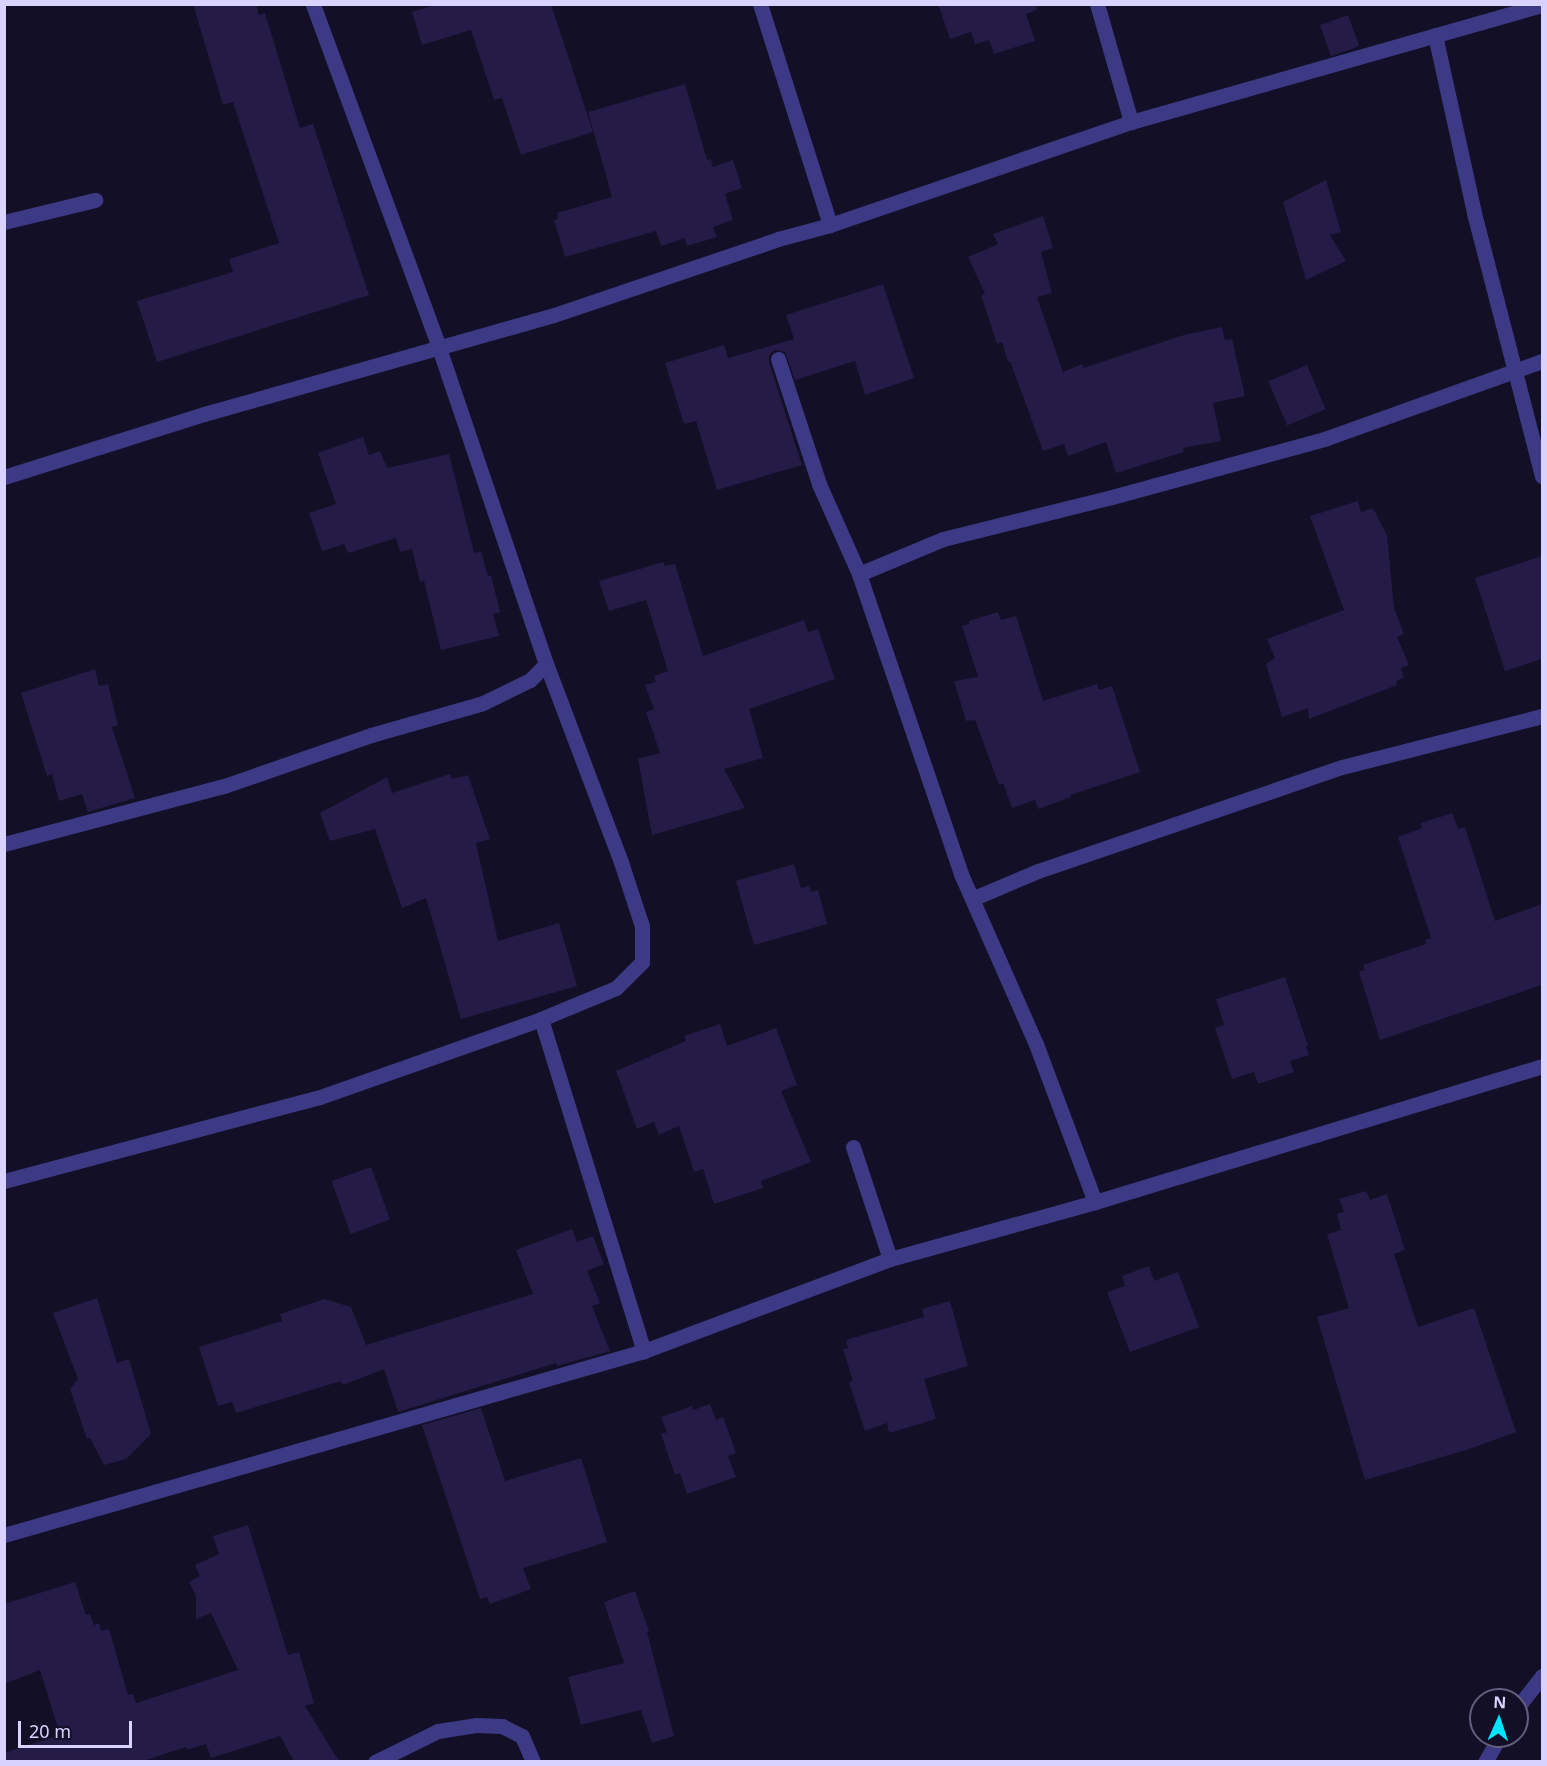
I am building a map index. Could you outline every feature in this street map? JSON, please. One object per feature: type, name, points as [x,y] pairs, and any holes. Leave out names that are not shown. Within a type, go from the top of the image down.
[{"type":"street","points":[[4,1181],[320,1097],[541,1019],[616,988],[642,962],[642,926],[625,873],[546,664],[439,347],[314,4]]},
{"type":"street","points":[[760,4],[830,225]]},
{"type":"street","points":[[1097,4],[1131,122]]},
{"type":"street","points":[[4,477],[215,410],[554,315],[778,239],[830,225],[1131,122],[1542,5]]},
{"type":"street","points":[[1435,35],[1474,213],[1542,476]]},
{"type":"street","points":[[4,222],[95,200]]},
{"type":"street","points":[[778,359],[819,484],[859,574],[961,874],[974,898],[1054,1091],[1095,1202]]},
{"type":"street","points":[[859,574],[943,539],[1112,497],[1327,438],[1542,361]]},
{"type":"street","points":[[4,844],[224,786],[371,735],[483,703],[531,680],[546,664]]},
{"type":"street","points":[[974,898],[1038,871],[1342,767],[1542,716]]},
{"type":"street","points":[[541,1019],[644,1351]]},
{"type":"street","points":[[4,1535],[644,1351],[890,1259],[1095,1202],[1542,1066]]},
{"type":"street","points":[[853,1148],[890,1259]]},
{"type":"street","points":[[1529,1693],[1542,1676]]},
{"type":"street","points":[[375,1761],[438,1731],[476,1725],[502,1726],[522,1736],[533,1761]]},
{"type":"street","points":[[1485,1761],[1493,1748]]},
{"type":"building","points":[[193,4],[256,4],[259,15],[265,13],[300,128],[313,124],[369,295],[157,362],[137,301],[233,272],[229,259],[279,243],[233,102],[223,105]]},
{"type":"building","points":[[439,4],[551,4],[593,132],[521,155],[502,98],[494,100],[471,30],[422,45],[412,12]]},
{"type":"building","points":[[938,4],[1036,4],[1037,10],[1026,14],[1035,41],[994,54],[989,40],[975,44],[971,32],[950,39]]},
{"type":"building","points":[[1348,15],[1359,46],[1331,56],[1320,25]]},
{"type":"building","points":[[685,84],[707,160],[711,159],[713,167],[733,160],[742,188],[725,194],[733,220],[713,227],[717,237],[687,246],[685,238],[661,246],[656,231],[565,257],[554,220],[558,219],[557,213],[612,197],[588,112]]},
{"type":"building","points":[[1326,180],[1341,232],[1330,235],[1346,261],[1306,280],[1283,202]]},
{"type":"building","points":[[1043,216],[1053,248],[1041,252],[1052,293],[1037,297],[1063,372],[1082,364],[1083,368],[1184,335],[1222,327],[1225,340],[1232,339],[1245,396],[1213,403],[1221,441],[1183,448],[1184,452],[1116,473],[1106,442],[1068,456],[1064,444],[1043,451],[1002,342],[997,344],[981,295],[985,294],[968,257],[998,244],[993,234]]},
{"type":"building","points":[[883,284],[914,378],[865,395],[855,361],[795,380],[785,352],[774,350],[769,356],[769,362],[802,465],[717,490],[696,421],[684,424],[665,363],[724,345],[728,358],[794,339],[786,315]]},
{"type":"building","points":[[1307,365],[1326,409],[1287,426],[1268,381]]},
{"type":"building","points":[[363,437],[369,455],[380,451],[387,468],[449,454],[474,553],[481,551],[488,576],[491,575],[500,612],[493,614],[499,636],[441,650],[424,581],[420,582],[412,549],[400,552],[396,538],[348,553],[344,544],[322,551],[309,513],[336,504],[318,453]]},
{"type":"building","points":[[1358,501],[1361,512],[1373,508],[1387,535],[1394,608],[1404,634],[1397,637],[1409,665],[1401,668],[1404,678],[1396,681],[1397,685],[1309,719],[1308,708],[1282,717],[1266,664],[1275,658],[1267,639],[1344,610],[1310,516]]},
{"type":"building","points":[[1542,556],[1542,659],[1505,671],[1475,578]]},
{"type":"building","points":[[663,562],[665,566],[675,564],[703,656],[804,620],[808,632],[818,629],[835,679],[749,709],[763,758],[724,769],[745,808],[652,835],[638,759],[660,753],[646,712],[654,709],[645,685],[656,682],[654,676],[668,671],[646,600],[609,611],[599,581]]},
{"type":"building","points":[[998,612],[1001,620],[1016,616],[1043,701],[1097,684],[1099,690],[1112,686],[1140,772],[1070,795],[1071,797],[1038,809],[1035,800],[1012,808],[1003,783],[999,785],[975,720],[966,721],[954,681],[978,677],[962,626],[969,624],[969,621]]},
{"type":"building","points":[[95,669],[99,686],[108,684],[118,725],[112,727],[135,798],[88,812],[82,794],[59,801],[52,774],[47,776],[21,693]]},
{"type":"building","points":[[450,774],[452,779],[468,775],[490,839],[476,843],[498,941],[559,923],[577,986],[461,1019],[426,898],[402,908],[375,829],[330,841],[320,813],[387,777],[392,793]]},
{"type":"building","points":[[1452,813],[1458,829],[1465,827],[1495,921],[1542,904],[1542,985],[1380,1040],[1359,972],[1365,970],[1363,965],[1426,944],[1425,940],[1431,938],[1398,837],[1422,828],[1421,823]]},
{"type":"building","points":[[794,864],[801,888],[809,886],[811,892],[818,890],[827,924],[754,945],[736,881]]},
{"type":"building","points":[[1285,977],[1309,1055],[1290,1061],[1294,1072],[1258,1084],[1254,1072],[1232,1079],[1215,1028],[1224,1025],[1216,999]]},
{"type":"building","points":[[720,1024],[727,1046],[776,1028],[797,1085],[781,1091],[811,1162],[761,1181],[763,1188],[714,1204],[703,1169],[694,1172],[679,1126],[659,1135],[654,1122],[637,1129],[616,1071],[686,1041],[684,1036]]},
{"type":"building","points":[[371,1167],[390,1220],[351,1234],[332,1181]]},
{"type":"building","points":[[1366,1191],[1370,1200],[1387,1194],[1405,1250],[1394,1254],[1418,1327],[1474,1308],[1516,1432],[1469,1449],[1365,1480],[1317,1317],[1349,1308],[1327,1234],[1341,1230],[1337,1214],[1344,1212],[1339,1199]]},
{"type":"building","points":[[572,1229],[577,1242],[593,1236],[604,1264],[587,1271],[600,1303],[592,1306],[610,1351],[557,1366],[556,1363],[398,1412],[384,1369],[343,1385],[341,1381],[236,1413],[232,1402],[218,1406],[199,1347],[282,1321],[280,1314],[324,1299],[351,1307],[366,1345],[533,1294],[516,1250]]},
{"type":"building","points":[[1149,1266],[1154,1281],[1178,1272],[1199,1327],[1130,1352],[1107,1292],[1125,1286],[1122,1276]]},
{"type":"building","points":[[97,1298],[117,1363],[129,1359],[151,1434],[126,1459],[104,1465],[90,1438],[87,1439],[70,1389],[78,1379],[53,1313]]},
{"type":"building","points":[[950,1301],[968,1366],[924,1379],[936,1419],[889,1433],[887,1423],[865,1431],[849,1382],[853,1381],[843,1349],[848,1348],[846,1340],[924,1317],[922,1309]]},
{"type":"building","points":[[710,1404],[716,1420],[723,1417],[736,1453],[728,1456],[736,1477],[687,1494],[680,1473],[675,1475],[661,1434],[667,1432],[661,1417],[692,1406],[693,1410]]},
{"type":"building","points":[[481,1408],[505,1481],[581,1458],[607,1542],[523,1568],[531,1589],[490,1604],[487,1597],[480,1599],[422,1425]]},
{"type":"building","points":[[248,1525],[288,1655],[299,1652],[314,1703],[305,1706],[339,1761],[294,1761],[280,1736],[211,1758],[206,1744],[187,1750],[186,1747],[143,1761],[4,1761],[4,1753],[60,1735],[40,1670],[4,1684],[4,1604],[75,1582],[86,1615],[90,1614],[94,1625],[99,1623],[101,1631],[109,1629],[128,1695],[133,1694],[136,1703],[238,1670],[211,1613],[196,1619],[196,1596],[189,1582],[200,1576],[195,1565],[219,1554],[213,1536]]},
{"type":"building","points":[[635,1591],[649,1631],[647,1632],[674,1736],[652,1743],[641,1710],[581,1725],[568,1677],[624,1663],[604,1602]]}]
